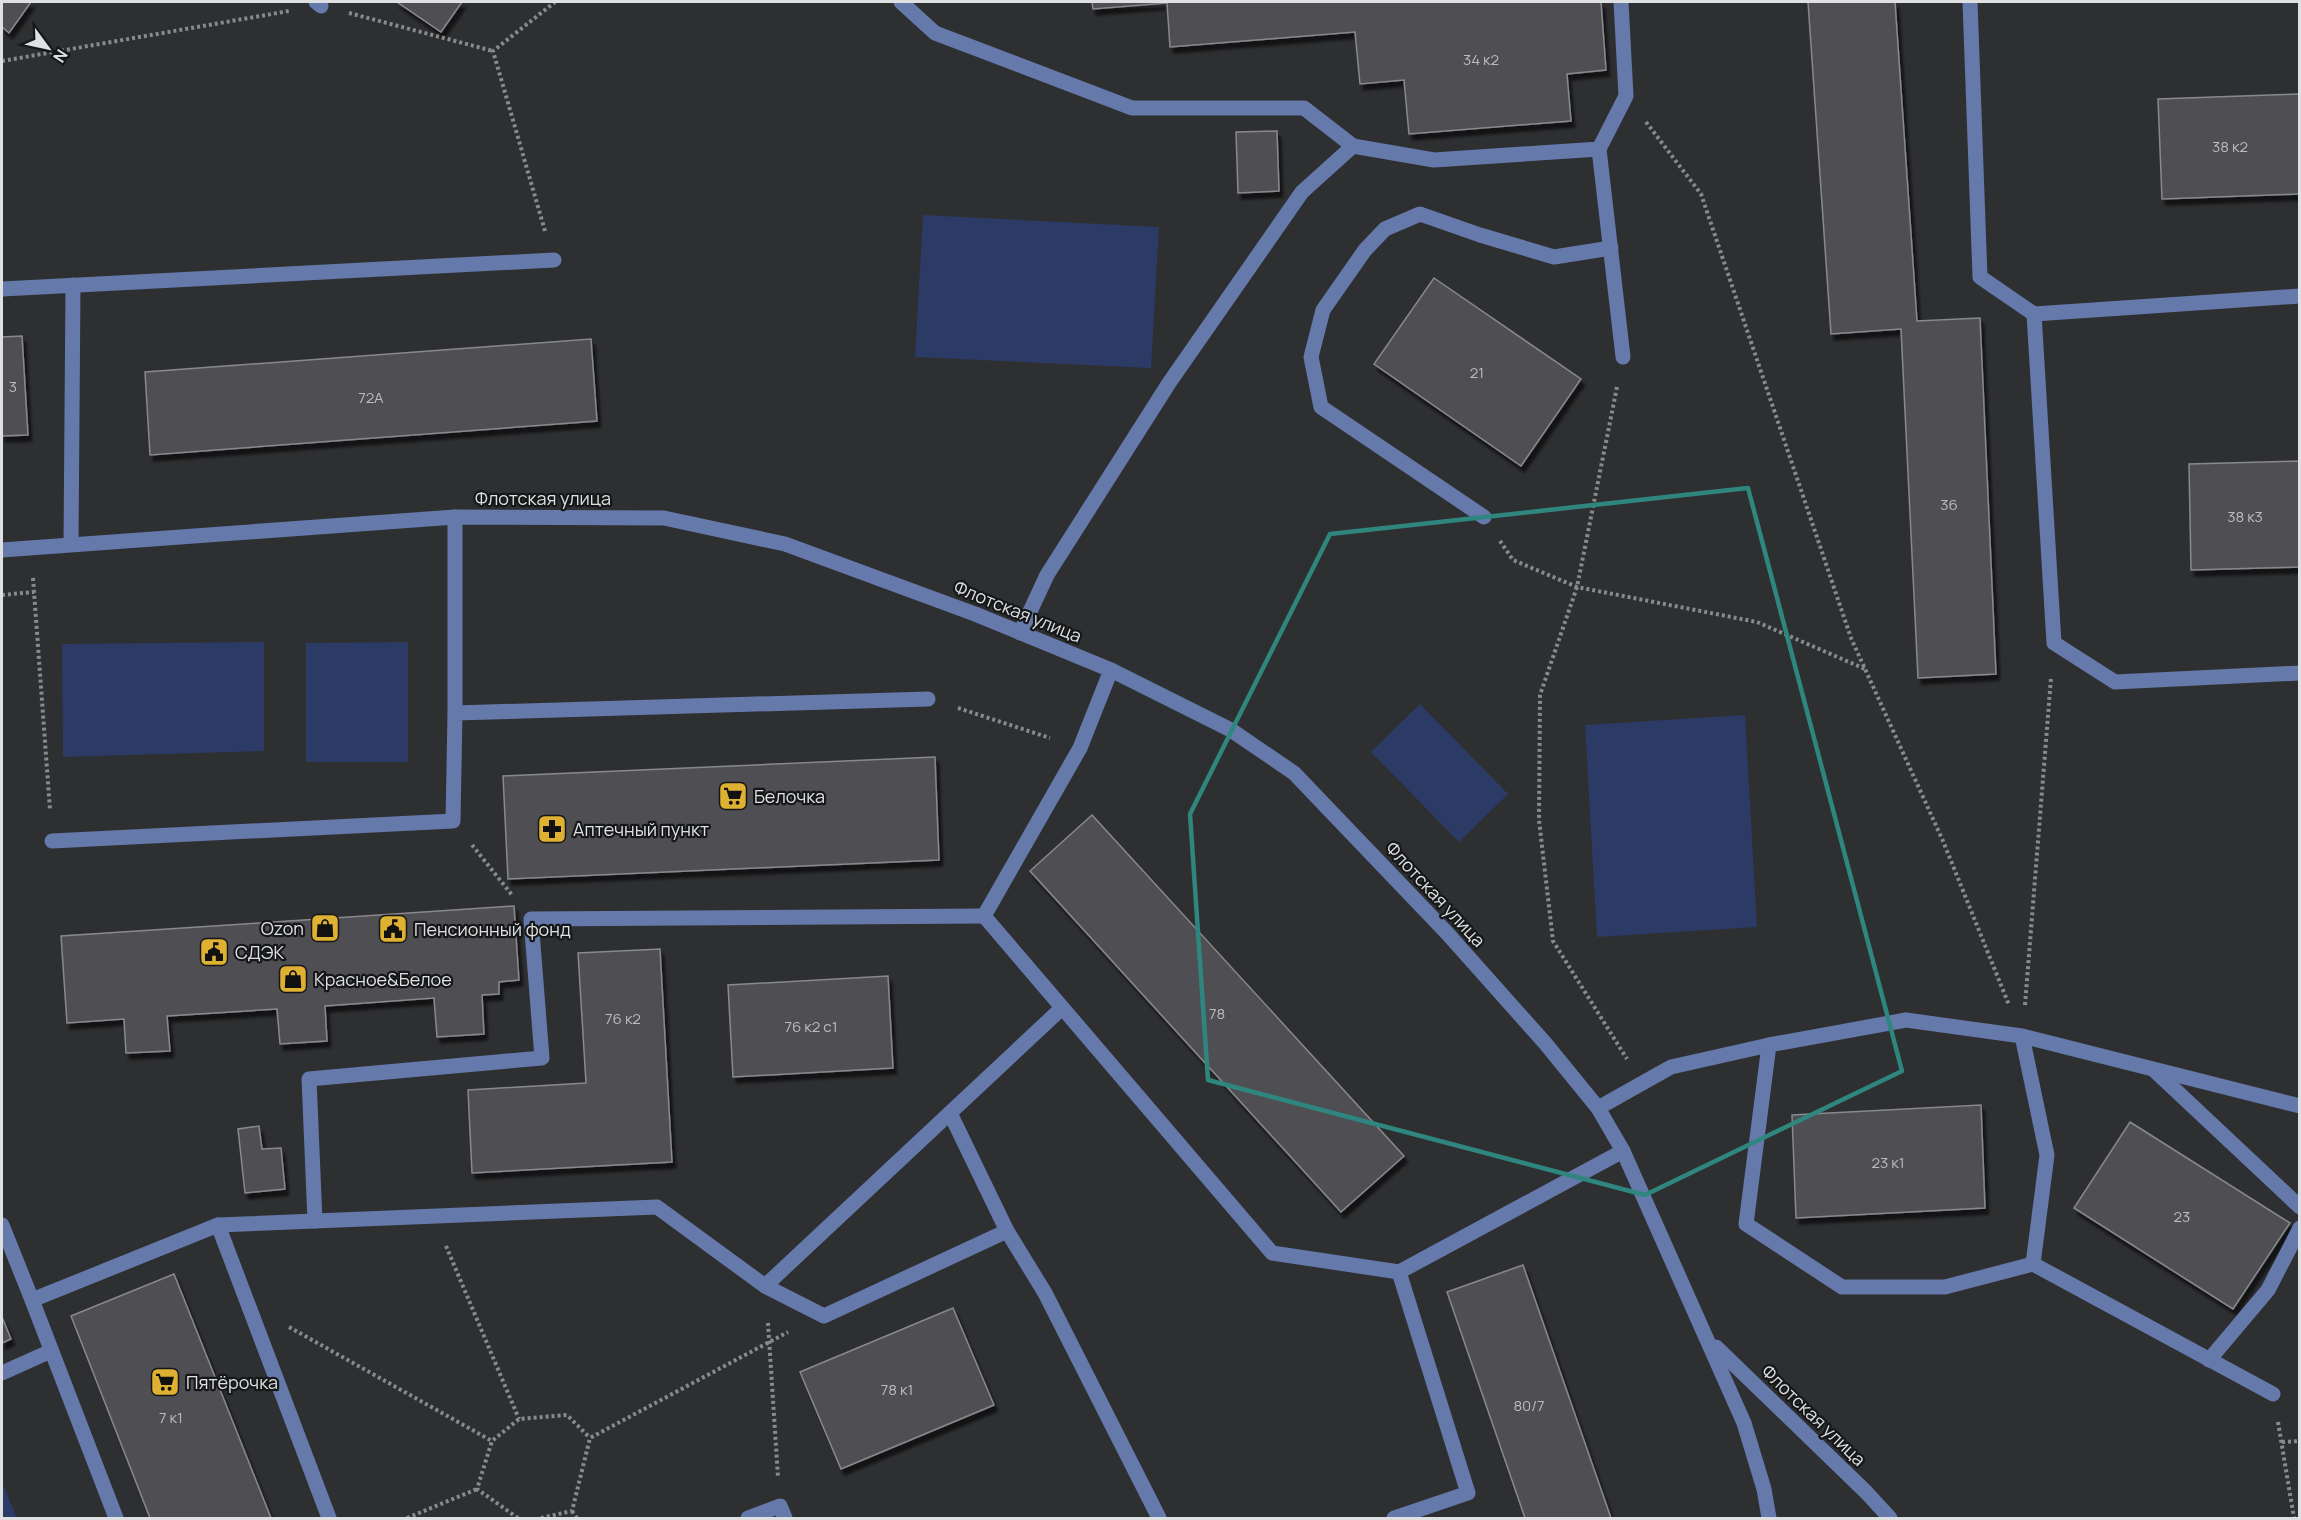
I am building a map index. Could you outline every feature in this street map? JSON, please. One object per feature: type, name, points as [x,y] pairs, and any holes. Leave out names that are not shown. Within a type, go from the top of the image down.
[{"type":"street","points":[[901,2],[935,33],[1132,108],[1304,108],[1353,146],[1434,160],[1599,149]]},
{"type":"street","points":[[1621,2],[1626,96],[1599,149],[1623,357]]},
{"type":"street","points":[[1970,2],[1980,278],[2034,314],[2300,296]]},
{"type":"street","points":[[1020,633],[1047,575],[1169,383],[1302,192],[1353,146]]},
{"type":"street","points":[[1484,517],[1321,407],[1311,357],[1323,310],[1365,250],[1385,229],[1420,214],[1554,258],[1611,248]]},
{"type":"street","points":[[2,289],[554,260]]},
{"type":"street","points":[[71,544],[73,285]]},
{"type":"street","points":[[2034,314],[2054,643],[2115,682],[2300,673]]},
{"type":"street","points":[[52,841],[453,821],[455,517]]},
{"type":"street","name":"Флотская улица","points":[[2,550],[455,517],[664,518],[785,544],[975,614],[1111,670],[1231,730],[1294,773],[1447,933],[1545,1043],[1598,1108],[1623,1151],[1744,1423],[1764,1490],[1769,1518]]},
{"type":"street","points":[[984,916],[1080,748],[1111,670]]},
{"type":"street","points":[[455,713],[928,699]]},
{"type":"street","points":[[315,1221],[309,1079],[542,1058],[531,919],[984,916]]},
{"type":"street","points":[[984,916],[1272,1253],[1399,1272],[1623,1151]]},
{"type":"street","points":[[765,1286],[1062,1008]]},
{"type":"street","points":[[1598,1108],[1671,1066],[1906,1020],[2022,1036],[2300,1106]]},
{"type":"street","points":[[2022,1036],[2047,1155],[2033,1264]]},
{"type":"street","points":[[1769,1045],[1746,1224],[1842,1287],[1944,1287],[2033,1264],[2273,1394]]},
{"type":"street","points":[[2151,1068],[2300,1207]]},
{"type":"street","points":[[950,1113],[1007,1231],[1045,1293],[1159,1518]]},
{"type":"street","points":[[32,1300],[218,1225],[657,1207],[765,1286],[824,1316],[1007,1231]]},
{"type":"street","points":[[2,1225],[116,1518]]},
{"type":"street","points":[[218,1225],[329,1518]]},
{"type":"street","points":[[2209,1359],[2268,1290],[2300,1228]]},
{"type":"street","points":[[1394,1518],[1468,1493],[1399,1272]]},
{"type":"street","name":"Флотская улица","points":[[1709,1341],[1858,1484],[1890,1518]]},
{"type":"street","points":[[2,1373],[51,1351]]},
{"type":"street","points":[[748,1518],[782,1512]]},
{"type":"path","points":[[493,51],[555,2]]},
{"type":"path","points":[[2,61],[319,4],[493,51]]},
{"type":"path","points":[[493,51],[554,260]]},
{"type":"path","points":[[1626,96],[1701,194],[1851,638],[1943,841],[2022,1036]]},
{"type":"path","points":[[1623,357],[1577,587],[1540,695],[1539,820],[1553,941],[1642,1083]]},
{"type":"path","points":[[1484,517],[1513,561],[1577,587],[1757,622],[1866,669]]},
{"type":"path","points":[[31,549],[52,841]]},
{"type":"path","points":[[2,595],[34,592]]},
{"type":"path","points":[[2022,1036],[2054,643]]},
{"type":"path","points":[[928,699],[1080,748]]},
{"type":"path","points":[[453,821],[531,919]]},
{"type":"path","points":[[434,1216],[519,1419]]},
{"type":"path","points":[[765,1286],[782,1512]]},
{"type":"path","points":[[247,1303],[492,1441]]},
{"type":"path","points":[[577,1518],[572,1511],[590,1438],[769,1340],[824,1316]]},
{"type":"path","points":[[2273,1394],[2294,1518]]},
{"type":"path","points":[[477,1489],[492,1441],[519,1419],[567,1415],[590,1438]]},
{"type":"path","points":[[2282,1442],[2300,1441]]},
{"type":"path","points":[[407,1518],[477,1489]]},
{"type":"path","points":[[477,1489],[518,1518]]},
{"type":"path","points":[[541,1518],[572,1511]]},
{"type":"highlighted area","points":[[1748,488],[1902,1071],[1645,1195],[1208,1080],[1190,814],[1330,534]]},
{"type":"shaded area","points":[[923,215],[1159,227],[1151,368],[915,357]]},
{"type":"shaded area","points":[[264,642],[264,751],[63,757],[62,644]]},
{"type":"shaded area","points":[[408,642],[408,762],[306,762],[306,643]]},
{"type":"shaded area","points":[[1420,704],[1508,794],[1459,842],[1371,752]]},
{"type":"shaded area","points":[[1745,715],[1757,927],[1597,937],[1585,725]]},
{"type":"shaded area","points":[[2,1482],[17,1518],[2,1518]]},
{"type":"building","points":[[2,2],[31,2],[9,33],[2,27]]},
{"type":"building","points":[[397,2],[462,2],[441,32]]},
{"type":"building","points":[[1092,2],[1601,2],[1606,70],[1567,74],[1571,121],[1409,134],[1404,80],[1360,84],[1355,32],[1170,47],[1167,3],[1093,9]]},
{"type":"building","points":[[1808,2],[1895,2],[1917,321],[1980,318],[1996,674],[1918,678],[1901,329],[1831,334]]},
{"type":"building","points":[[2300,94],[2300,194],[2162,199],[2158,99]]},
{"type":"building","points":[[1277,131],[1279,191],[1238,193],[1236,132]]},
{"type":"building","points":[[1434,278],[1581,379],[1521,466],[1374,364]]},
{"type":"building","points":[[22,336],[28,435],[2,436],[2,337]]},
{"type":"building","points":[[591,339],[597,421],[150,455],[145,372]]},
{"type":"building","points":[[2300,461],[2300,567],[2191,570],[2189,464]]},
{"type":"building","points":[[935,757],[939,860],[508,879],[503,776]]},
{"type":"building","points":[[1092,815],[1404,1156],[1341,1212],[1030,871]]},
{"type":"building","points":[[514,906],[519,980],[499,982],[499,994],[482,995],[484,1034],[437,1037],[434,998],[325,1006],[327,1041],[280,1044],[277,1009],[167,1016],[170,1051],[126,1053],[124,1019],[67,1023],[61,936]]},
{"type":"building","points":[[660,949],[672,1162],[472,1173],[468,1090],[586,1083],[578,953]]},
{"type":"building","points":[[888,976],[893,1068],[733,1077],[728,985]]},
{"type":"building","points":[[1981,1105],[1985,1208],[1796,1218],[1792,1115]]},
{"type":"building","points":[[2130,1122],[2290,1223],[2233,1309],[2074,1208]]},
{"type":"building","points":[[259,1126],[262,1149],[281,1148],[285,1189],[245,1193],[238,1129]]},
{"type":"building","points":[[1523,1265],[1611,1518],[1525,1518],[1447,1292]]},
{"type":"building","points":[[174,1274],[271,1518],[150,1518],[71,1316]]},
{"type":"building","points":[[953,1308],[994,1405],[841,1469],[800,1372]]},
{"type":"building","points":[[2,1317],[11,1339],[2,1343]]},
{"type":"place","name":"Белочка","points":[[733,796]]},
{"type":"place","name":"Аптечный пункт","points":[[552,829]]},
{"type":"place","name":"Ozon","points":[[325,928]]},
{"type":"place","name":"Пенсионный фонд","points":[[393,929]]},
{"type":"place","name":"СДЭК","points":[[214,952]]},
{"type":"place","name":"Красное&Белое","points":[[293,979]]},
{"type":"place","name":"Пятёрочка","points":[[165,1382]]}]
